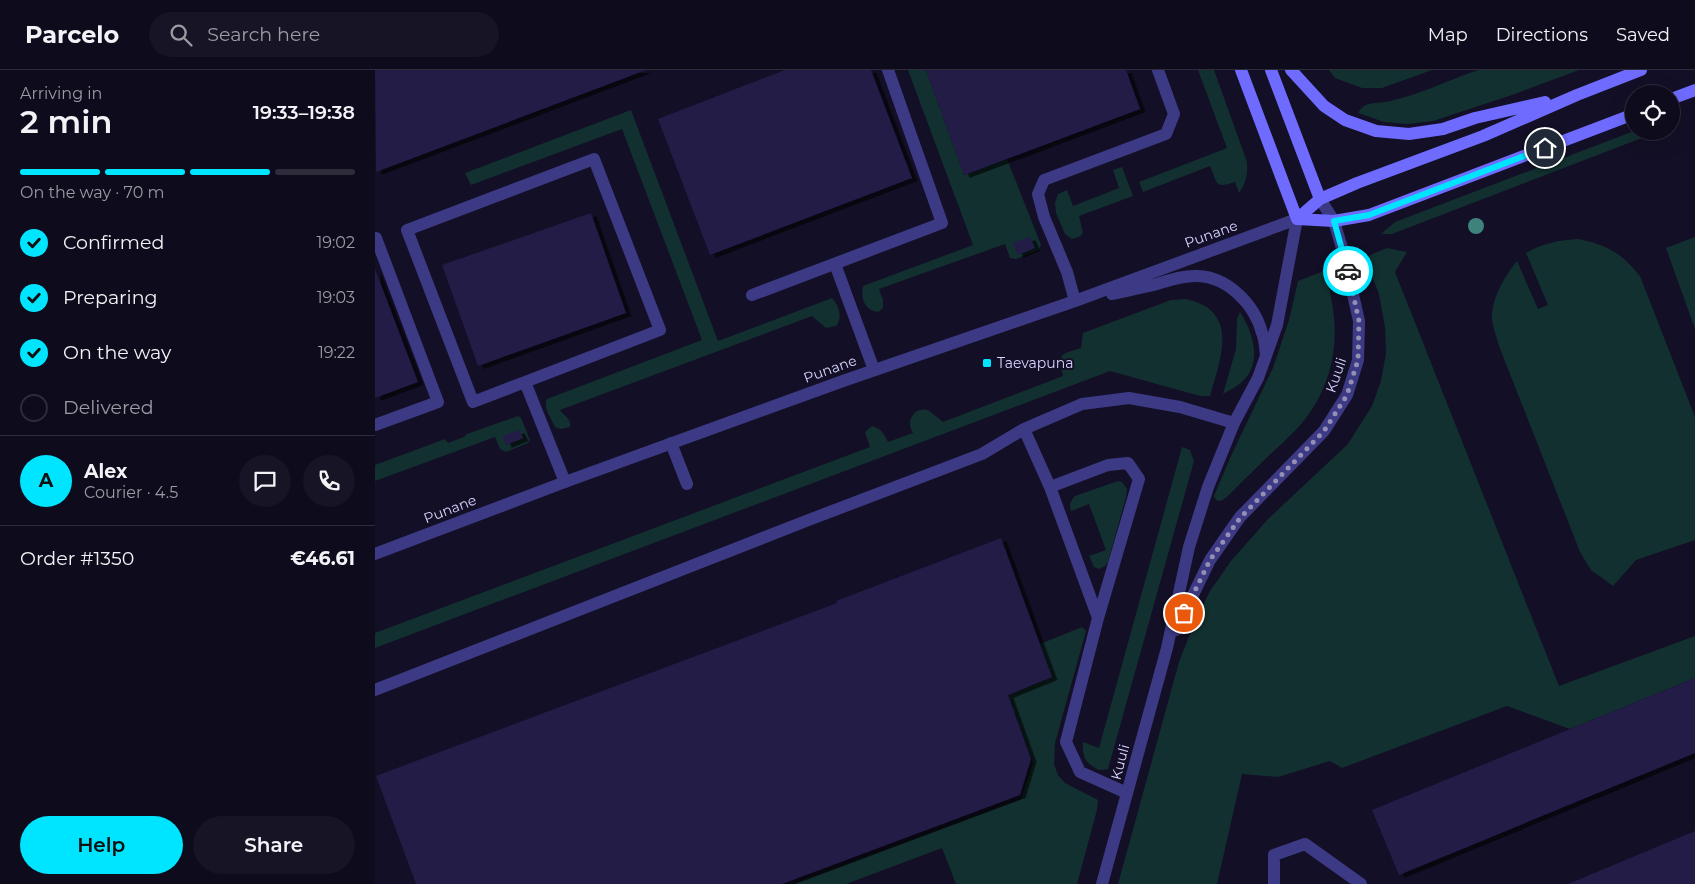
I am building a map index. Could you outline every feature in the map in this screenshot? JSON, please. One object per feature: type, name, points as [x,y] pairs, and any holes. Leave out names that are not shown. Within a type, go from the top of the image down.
[{"type":"main road","points":[[1241,70],[1297,219]]},
{"type":"main road","name":"Kuuli","points":[[1271,70],[1320,199]]},
{"type":"main road","points":[[1291,70],[1324,106],[1345,120],[1376,131],[1409,134],[1443,129],[1475,118],[1577,95]]},
{"type":"main road","name":"Punane","points":[[1297,219],[1320,199],[1357,183],[1483,136],[1577,95],[1641,70]]},
{"type":"main road","points":[[1680,96],[1695,90]]},
{"type":"main road","name":"Punane","points":[[1297,219],[1334,221],[1369,215],[1625,117]]},
{"type":"street","points":[[753,295],[942,223],[888,70]]},
{"type":"street","points":[[1158,70],[1175,114],[1166,134],[1044,180],[1038,194],[1044,217],[1067,272],[1075,301],[1149,286],[1176,278],[1198,276],[1222,281],[1253,311],[1263,333],[1266,356]]},
{"type":"street","points":[[594,158],[660,330],[525,382],[473,402],[407,230],[594,158]]},
{"type":"street","name":"Kuuli","points":[[1167,648],[1210,560],[1240,518],[1324,431],[1347,395],[1358,360],[1359,321],[1334,221],[1320,199]]},
{"type":"street","name":"Punane","points":[[375,554],[565,482],[874,370],[1075,301],[1297,219]]},
{"type":"street","name":"Kuuli","points":[[1102,884],[1167,648],[1189,547],[1208,487],[1233,423],[1258,378],[1277,325],[1297,219]]},
{"type":"street","points":[[375,425],[438,402],[376,238]]},
{"type":"street","points":[[835,264],[874,370]]},
{"type":"street","points":[[525,382],[565,482]]},
{"type":"street","points":[[375,690],[982,454],[1024,429],[1082,404],[1129,398],[1180,407],[1233,423]]},
{"type":"street","points":[[1024,429],[1050,487],[1098,618]]},
{"type":"street","points":[[671,444],[687,484]]},
{"type":"street","points":[[1050,487],[1115,464],[1128,463],[1139,479],[1098,618],[1066,742],[1080,772],[1127,793]]},
{"type":"street","points":[[1274,884],[1274,855],[1305,844],[1361,884]]},
{"type":"green space","points":[[908,70],[926,70],[964,175],[1007,159],[1041,245],[1039,250],[1016,259],[1010,258],[1005,244],[879,289],[883,300],[883,308],[878,312],[870,309],[865,303],[862,295],[863,286],[973,245]]},
{"type":"green space","points":[[1198,70],[1214,70],[1247,162],[1245,182],[1239,193],[1235,182],[1220,185],[1216,181],[1210,166],[1143,192],[1139,182],[1227,148]]},
{"type":"green space","points":[[1329,70],[1432,70],[1382,88],[1362,88],[1335,78]]},
{"type":"green space","points":[[1478,70],[1579,70],[1512,95],[1433,121],[1408,124],[1384,122],[1358,113],[1363,106],[1396,100]]},
{"type":"green space","points":[[631,110],[718,341],[832,298],[837,305],[840,316],[836,326],[826,328],[812,316],[560,410],[569,419],[570,424],[570,427],[561,429],[555,427],[550,417],[546,406],[547,399],[702,340],[622,129],[471,185],[465,173]]},
{"type":"green space","points":[[1625,134],[1625,140],[1637,140],[1392,234],[1381,234],[1395,222]]},
{"type":"green space","points":[[1122,167],[1133,196],[1079,216],[1083,233],[1079,237],[1072,239],[1065,234],[1056,213],[1055,203],[1058,194],[1067,190],[1073,206],[1119,188],[1113,170]]},
{"type":"green space","points":[[1695,237],[1695,329],[1666,248]]},
{"type":"green space","points":[[1579,239],[1598,244],[1613,251],[1640,276],[1695,417],[1695,540],[1636,560],[1613,586],[1591,570],[1580,552],[1499,346],[1492,319],[1496,296],[1517,261],[1538,309],[1548,305],[1526,253],[1551,243]]},
{"type":"green space","points":[[1387,248],[1407,252],[1395,272],[1559,686],[1695,636],[1695,678],[1570,729],[1507,706],[1342,768],[1330,761],[1278,777],[1242,774],[1217,884],[1118,884],[1179,662],[1210,591],[1231,561],[1268,519],[1348,444],[1372,406],[1381,381],[1386,353],[1385,327],[1379,294],[1370,271],[1368,256]]},
{"type":"green space","points":[[1324,271],[1333,307],[1335,325],[1332,360],[1321,394],[1299,427],[1228,496],[1221,501],[1216,500],[1214,496],[1230,458],[1273,368],[1289,320],[1298,281]]},
{"type":"green space","points":[[1186,299],[1203,305],[1214,314],[1220,325],[1222,338],[1221,352],[1210,396],[1200,396],[1110,371],[375,648],[375,633],[870,447],[865,432],[872,426],[884,434],[888,442],[913,433],[910,426],[911,417],[919,410],[929,411],[943,422],[1063,376],[1062,356],[1081,348],[1083,333],[1171,300]]},
{"type":"green space","points":[[1240,312],[1251,334],[1254,359],[1246,378],[1223,394],[1236,349],[1237,319]]},
{"type":"green space","points":[[518,416],[521,418],[530,440],[528,443],[506,452],[500,449],[495,437],[375,481],[375,465],[445,439],[448,443],[467,434]]},
{"type":"green space","points":[[1182,447],[1190,450],[1194,461],[1108,769],[1099,770],[1090,765],[1085,759],[1083,742],[1099,748]]},
{"type":"green space","points":[[1118,481],[1122,482],[1127,489],[1126,497],[1108,562],[1099,569],[1094,567],[1089,556],[1106,550],[1089,504],[1071,511],[1070,503],[1075,496]]},
{"type":"green space","points":[[1082,627],[1086,631],[1055,743],[1054,764],[1058,775],[1065,783],[1098,800],[1077,884],[956,884],[942,848],[846,884],[793,884],[1021,799],[1033,763],[1008,695],[1052,677],[1040,644]]},
{"type":"building","points":[[375,70],[646,70],[376,172]]},
{"type":"building","points":[[785,70],[871,70],[912,178],[710,255],[658,119]]},
{"type":"building","points":[[926,70],[1126,70],[1140,109],[964,175]]},
{"type":"building","points":[[591,213],[626,313],[478,366],[442,265]]},
{"type":"building","points":[[1030,237],[1035,248],[1018,255],[1013,243]]},
{"type":"building","points":[[375,269],[418,382],[375,398]]},
{"type":"building","points":[[519,430],[523,438],[506,445],[503,436]]},
{"type":"building","points":[[1001,538],[1052,677],[1008,695],[1031,759],[1020,795],[782,884],[416,884],[376,776],[837,603],[836,601]]},
{"type":"building","points":[[1695,678],[1695,753],[1399,875],[1372,810]]},
{"type":"building","points":[[1695,831],[1695,884],[1568,884]]},
{"type":"way so far","points":[[1184,613],[1210,560],[1240,518],[1324,431],[1347,395],[1358,360],[1359,321],[1348,271]]},
{"type":"place","name":"Taevapuna","points":[[987,363]]},
{"type":"route","points":[[1348,271],[1334,221],[1369,215],[1545,148]]}]
